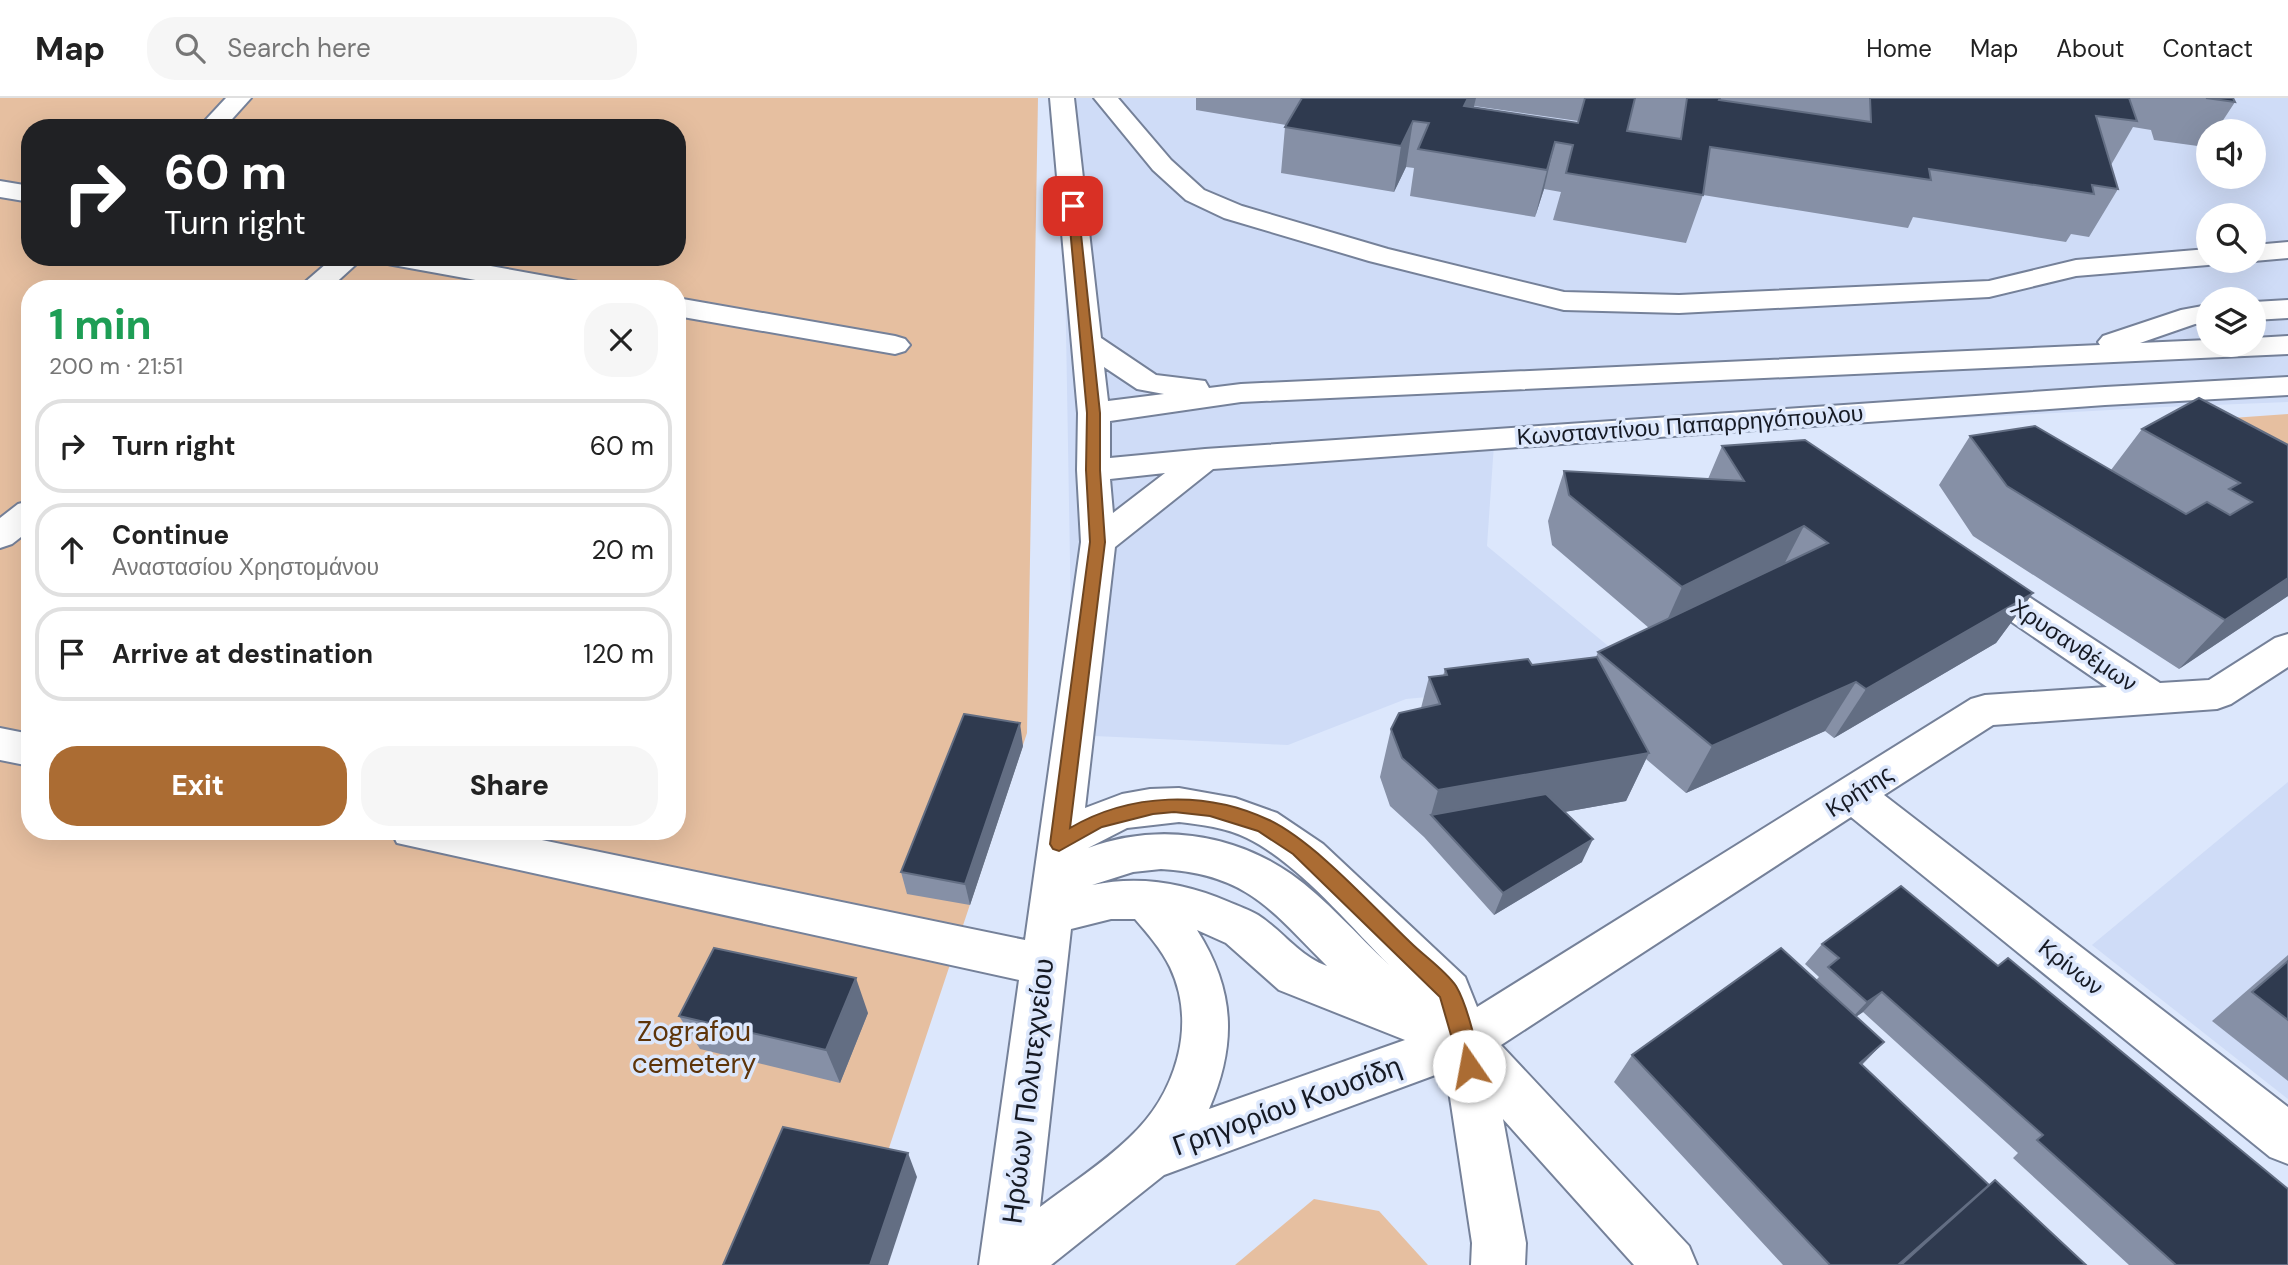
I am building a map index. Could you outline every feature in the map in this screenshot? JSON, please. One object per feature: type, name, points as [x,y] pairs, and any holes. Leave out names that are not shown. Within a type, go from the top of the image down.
[{"type":"street","points":[[219,119],[239,98]]},
{"type":"street","name":"Ηρώων Πολυτεχνείου","points":[[1007,1265],[1098,542],[1093,470],[1094,413],[1062,98]]},
{"type":"street","points":[[1106,98],[1162,165],[1195,195],[1233,212],[1378,254],[1564,301],[1679,304],[1989,289],[2076,268],[2196,258]]},
{"type":"street","points":[[0,189],[21,192]]},
{"type":"street","points":[[2266,252],[2288,250]]},
{"type":"street","points":[[322,280],[340,266]]},
{"type":"street","points":[[444,266],[522,280]]},
{"type":"street","points":[[686,309],[895,345]]},
{"type":"street","points":[[2266,310],[2288,309]]},
{"type":"street","points":[[2105,396],[2068,357],[2196,316]]},
{"type":"street","points":[[1086,341],[1148,383],[1241,393]]},
{"type":"street","name":"Κωνσταντίνου Παπαρρηγόπουλου","points":[[1094,413],[1241,393],[2288,345]]},
{"type":"street","name":"Κωνσταντίνου Παπαρρηγόπουλου","points":[[1093,470],[1205,459],[2105,396],[2288,386]]},
{"type":"street","points":[[1098,542],[1205,459]]},
{"type":"street","points":[[0,536],[21,519]]},
{"type":"street","name":"Χρυσανθέμων","points":[[1946,560],[2154,699]]},
{"type":"street","name":"Κρήτης","points":[[1465,1041],[1985,710],[2217,694],[2288,648]]},
{"type":"street","points":[[0,744],[21,748]]},
{"type":"street","name":"Κρίνων","points":[[1853,794],[2288,1139]]},
{"type":"street","points":[[1055,882],[1098,821],[1153,807],[1174,805],[1210,808],[1264,825],[1299,849],[1448,992],[1465,1041],[1499,1243],[1498,1265]]},
{"type":"street","points":[[454,840],[1044,965]]},
{"type":"street","points":[[1055,882],[1095,862],[1130,854],[1182,852],[1225,862],[1265,880],[1289,897],[1415,1021]]},
{"type":"street","name":"Γρηγορίου Κουσίδη","points":[[1055,882],[1082,906],[1111,900],[1145,900],[1178,904],[1215,915],[1248,934],[1295,975],[1465,1041],[1670,1265]]},
{"type":"street","name":"Γρηγορίου Κουσίδη","points":[[1007,1265],[1148,1156],[1181,1114],[1195,1086],[1204,1056],[1207,1025],[1196,968],[1184,942],[1167,920],[1145,900]]},
{"type":"street","name":"Γρηγορίου Κουσίδη","points":[[1148,1156],[1465,1041]]},
{"type":"shaded area","points":[[1062,98],[2288,98],[2288,402],[1494,444],[1487,546],[1624,659],[1555,685],[1406,699],[1288,745],[1073,735]]},
{"type":"shaded area","points":[[2288,782],[2288,1099],[2092,945]]},
{"type":"green space","name":"Zografou cemetery","points":[[0,98],[1038,98],[1027,733],[882,1169],[888,1265],[0,1265]]},
{"type":"green space","points":[[2288,414],[2288,466],[2204,420]]},
{"type":"green space","points":[[1314,1199],[1379,1211],[1428,1265],[1235,1265]]},
{"type":"building","points":[[1302,98],[1468,98],[1464,106],[1578,123],[1585,98],[1635,98],[1627,131],[1681,139],[1687,98],[1720,98],[1719,100],[1871,122],[1870,98],[2129,98],[2137,121],[2096,116],[2118,189],[2092,185],[2094,194],[1929,169],[1931,180],[1710,147],[1703,195],[1566,173],[1573,145],[1555,142],[1547,170],[1418,149],[1429,123],[1413,121],[1401,146],[1285,127]]},
{"type":"building","points":[[2206,98],[2233,98],[2235,102]]},
{"type":"building","points":[[2199,398],[2288,445],[2288,578],[2225,620],[2007,486],[1970,436],[2035,426],[2186,514],[2207,502],[2230,515],[2252,502],[2229,489],[2240,483],[2142,429]]},
{"type":"building","points":[[1805,440],[2033,593],[1866,689],[1856,682],[1712,746],[1598,652],[1828,543],[1804,526],[1682,587],[1569,495],[1564,471],[1744,481],[1722,446]]},
{"type":"building","points":[[1597,657],[1649,753],[1438,790],[1402,758],[1391,729],[1399,713],[1440,704],[1429,677],[1447,675],[1445,669],[1528,659],[1532,665]]},
{"type":"building","points":[[964,714],[1020,723],[965,884],[901,872]]},
{"type":"building","points":[[1546,794],[1593,839],[1503,893],[1431,815]]},
{"type":"building","points":[[1901,886],[1998,966],[2008,958],[2288,1189],[2288,1265],[2176,1265],[2037,1140],[2043,1135],[1882,992],[1867,1002],[1828,967],[1839,958],[1822,944]]},
{"type":"building","points":[[714,948],[856,978],[826,1050],[679,1016]]},
{"type":"building","points":[[1781,948],[1884,1042],[1860,1063],[1989,1185],[1898,1265],[1830,1265],[1632,1055]]},
{"type":"building","points":[[2288,961],[2288,1020],[2252,992]]},
{"type":"building","points":[[783,1127],[908,1153],[870,1265],[723,1265]]},
{"type":"building","points":[[1995,1180],[2086,1265],[1901,1265]]},
{"type":"route","points":[[1073,206],[1094,413],[1093,470],[1098,542],[1059,844],[1098,821],[1124,812],[1174,805],[1210,808],[1264,825],[1299,849],[1448,992],[1465,1041],[1469,1066]]}]
